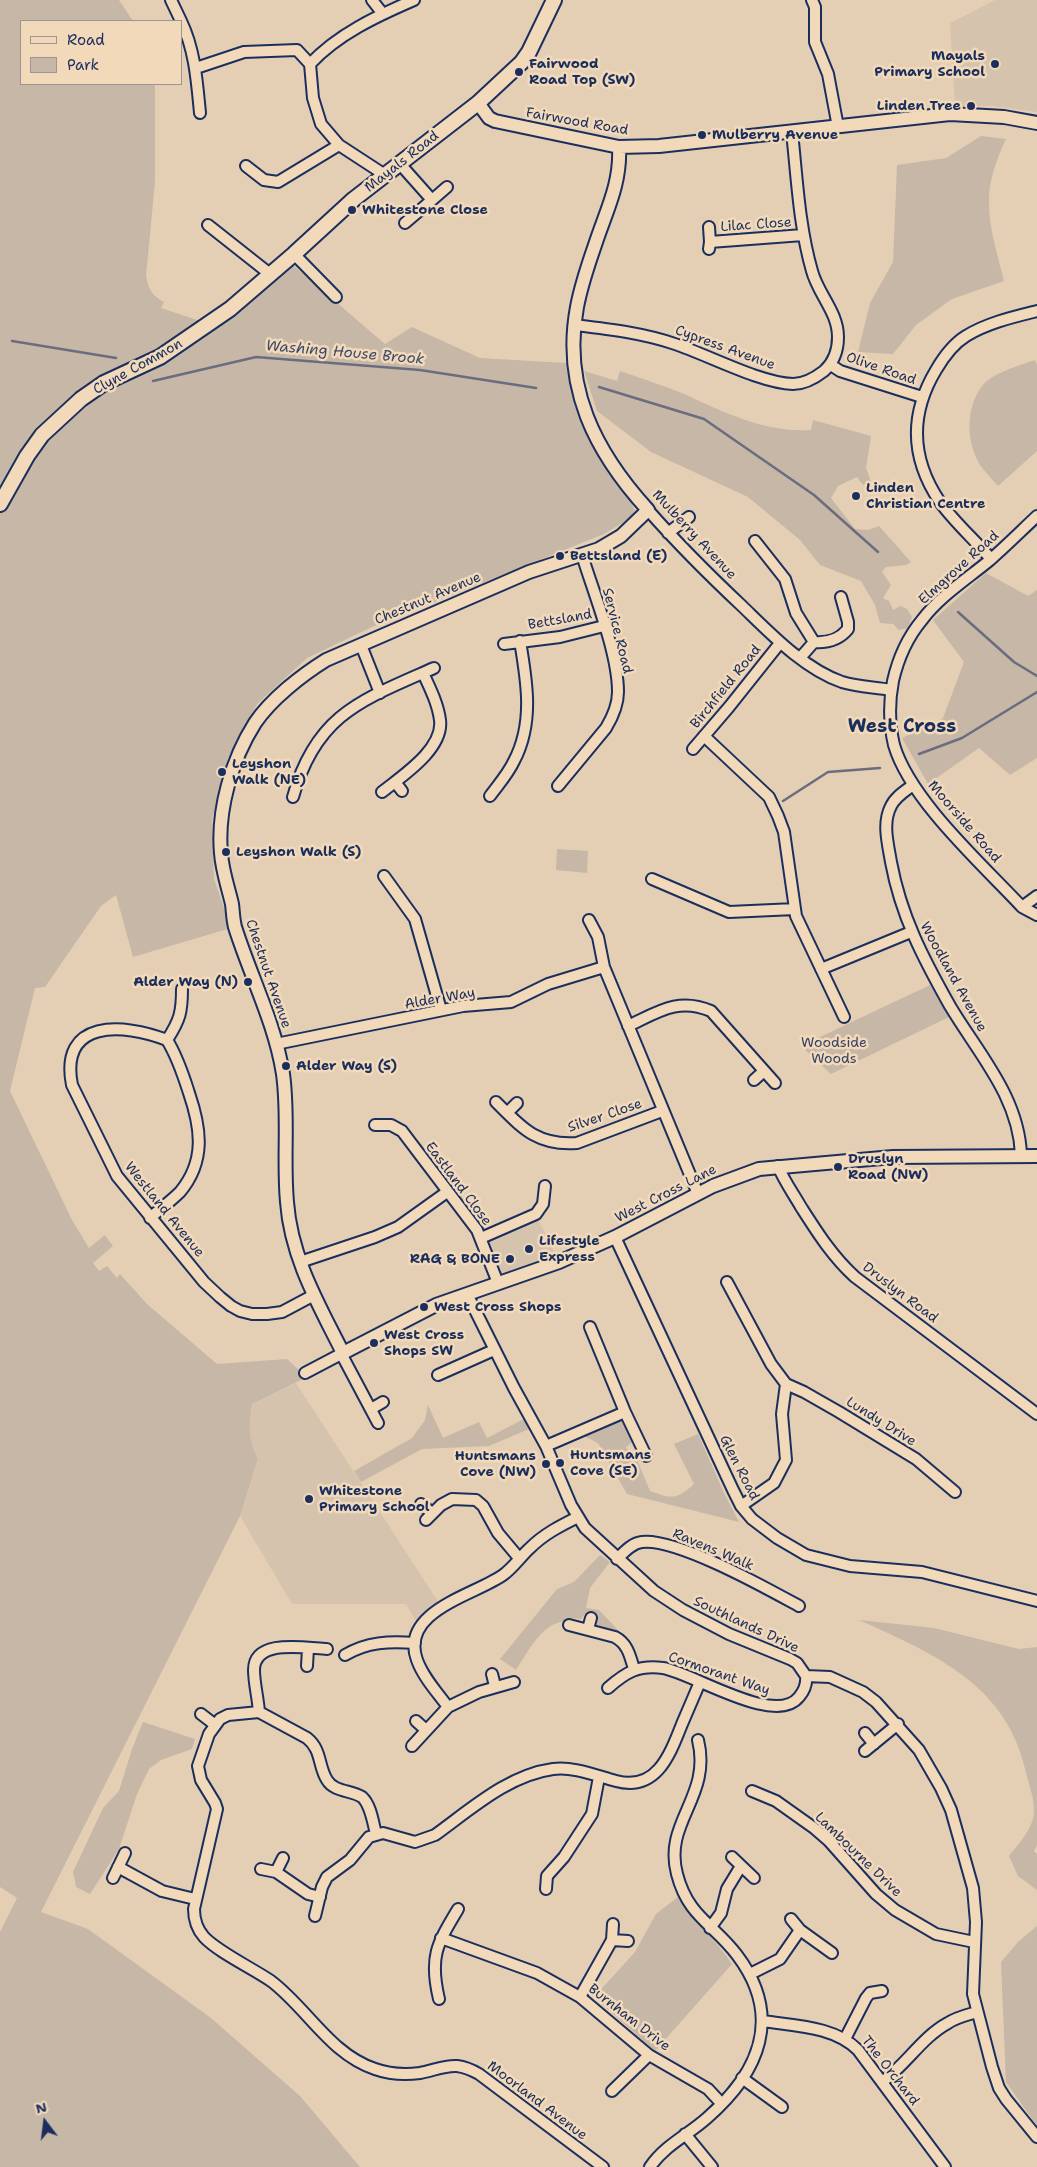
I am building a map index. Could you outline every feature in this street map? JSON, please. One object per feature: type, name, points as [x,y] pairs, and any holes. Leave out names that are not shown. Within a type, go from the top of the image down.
[{"type":"main road","name":"Mayals Road","points":[[230,309],[354,199],[478,103],[522,62],[529,52],[554,0]]},
{"type":"main road","name":"Clyne Common","points":[[0,504],[27,456],[42,435],[81,398],[104,383],[160,357],[230,309]]},
{"type":"street","points":[[171,0],[181,20]]},
{"type":"street","points":[[372,0],[383,14]]},
{"type":"street","points":[[310,64],[323,50],[383,14],[414,0]]},
{"type":"street","points":[[812,0],[815,7],[815,42],[828,74],[838,127]]},
{"type":"street","points":[[182,24],[196,68],[200,113]]},
{"type":"street","points":[[196,68],[244,52],[297,50],[310,64],[314,98],[321,124],[339,145],[385,175]]},
{"type":"street","name":"Fairwood Road","points":[[478,103],[489,118],[495,121],[619,147],[659,146],[950,114],[1004,117],[1037,123]]},
{"type":"street","points":[[792,132],[803,235],[812,273],[832,310],[838,336],[832,364]]},
{"type":"street","points":[[246,166],[264,180],[278,182],[339,145]]},
{"type":"street","name":"Mulberry Avenue","points":[[619,147],[617,184],[580,292],[575,325],[574,369],[579,394],[599,444],[644,505],[668,533],[780,643],[800,658],[842,682],[891,690]]},
{"type":"street","points":[[400,164],[432,200]]},
{"type":"street","points":[[404,223],[446,187]]},
{"type":"street","points":[[208,225],[270,274]]},
{"type":"street","name":"Lilac Close","points":[[710,228],[710,245],[803,235]]},
{"type":"street","points":[[294,254],[336,297]]},
{"type":"street","points":[[991,558],[941,504],[925,474],[919,454],[916,431],[922,398],[943,358],[964,338],[996,322],[1037,311]]},
{"type":"street","name":"Cypress Avenue","points":[[575,325],[656,338],[770,380],[793,384],[804,382],[817,376],[832,364]]},
{"type":"street","name":"Olive Road","points":[[832,364],[840,372],[922,398]]},
{"type":"street","name":"Chestnut Avenue","points":[[343,1353],[314,1295],[292,1239],[284,1172],[286,1109],[282,1073],[276,1044],[234,924],[232,904],[224,875],[221,834],[226,796],[233,770],[256,722],[279,697],[307,672],[326,660],[529,572],[599,549],[617,539],[644,505]]},
{"type":"street","points":[[668,533],[687,515],[695,526]]},
{"type":"street","name":"Elmgrove Road","points":[[891,732],[891,690],[895,672],[905,645],[922,620],[942,598],[991,558],[1037,516]]},
{"type":"street","points":[[755,541],[785,579],[796,614],[814,642]]},
{"type":"street","name":"Service Road","points":[[558,786],[606,728],[616,704],[618,693],[616,672],[604,626],[582,555]]},
{"type":"street","points":[[814,642],[825,643],[838,639],[848,629],[841,597]]},
{"type":"street","name":"Bettsland","points":[[504,644],[560,637],[604,626]]},
{"type":"street","name":"Bettsland","points":[[490,796],[514,762],[523,740],[529,703],[520,641]]},
{"type":"street","points":[[800,658],[814,642]]},
{"type":"street","name":"Birchfield Road","points":[[693,749],[780,643]]},
{"type":"street","points":[[361,645],[380,693]]},
{"type":"street","points":[[293,797],[297,782],[313,748],[328,728],[352,706],[434,668]]},
{"type":"street","points":[[382,792],[425,756],[440,733],[440,721],[436,703],[423,673]]},
{"type":"street","name":"Moorside Road","points":[[891,732],[899,758],[913,786],[949,829],[1022,907],[1037,915]]},
{"type":"street","points":[[704,736],[768,798],[784,832],[796,916],[844,1017]]},
{"type":"street","points":[[394,782],[402,791]]},
{"type":"street","name":"Woodland Avenue","points":[[913,786],[896,799],[891,806],[886,823],[895,884],[911,932],[950,1006],[990,1066],[1011,1107],[1017,1125],[1021,1155]]},
{"type":"street","points":[[384,876],[416,919],[441,1010]]},
{"type":"street","points":[[652,879],[729,912],[795,909]]},
{"type":"street","points":[[1022,907],[1037,896]]},
{"type":"street","points":[[589,920],[598,937],[604,967],[662,1111],[698,1194]]},
{"type":"street","points":[[821,969],[911,932]]},
{"type":"street","name":"Alder Way","points":[[276,1044],[463,1006],[511,1002],[548,984],[604,967]]},
{"type":"street","points":[[150,1218],[179,1192],[190,1176],[199,1145],[199,1129],[195,1110],[176,1054],[167,1040],[180,1019],[182,989]]},
{"type":"street","points":[[628,1026],[666,1008],[683,1004],[697,1005],[710,1011],[775,1083]]},
{"type":"street","name":"Westland Avenue","points":[[167,1040],[149,1033],[109,1029],[95,1031],[78,1043],[70,1062],[72,1086],[117,1176],[204,1282],[231,1306],[252,1314],[267,1314],[282,1312],[314,1295]]},
{"type":"street","points":[[754,1080],[764,1071]]},
{"type":"street","name":"Silver Close","points":[[496,1102],[515,1122],[539,1139],[562,1144],[577,1143],[662,1111]]},
{"type":"street","points":[[507,1113],[517,1103]]},
{"type":"street","name":"Eastland Close","points":[[375,1125],[391,1125],[402,1132],[481,1238],[498,1283]]},
{"type":"street","name":"West Cross Lane","points":[[305,1373],[400,1323],[467,1294],[559,1262],[615,1237],[698,1194],[741,1175],[778,1166],[893,1157],[1037,1156]]},
{"type":"street","name":"Druslyn Road","points":[[778,1166],[785,1182],[817,1233],[838,1261],[855,1277],[1037,1414]]},
{"type":"street","points":[[481,1238],[536,1214],[543,1204],[545,1186]]},
{"type":"street","points":[[300,1262],[398,1228],[447,1192]]},
{"type":"street","name":"Glen Road","points":[[615,1237],[741,1506],[758,1524],[806,1556],[850,1566],[922,1572],[1037,1600]]},
{"type":"street","name":"Lundy Drive","points":[[727,1282],[771,1364],[786,1384],[839,1412],[916,1459],[955,1492]]},
{"type":"street","name":"Southlands Drive","points":[[467,1294],[494,1350],[546,1446],[578,1517],[595,1539],[654,1591],[683,1610],[729,1634],[797,1663],[806,1676]]},
{"type":"street","points":[[590,1327],[625,1412],[646,1456]]},
{"type":"street","points":[[438,1375],[494,1350]]},
{"type":"street","points":[[343,1353],[344,1359],[378,1423]]},
{"type":"street","points":[[741,1506],[774,1483],[786,1460],[782,1414],[786,1384]]},
{"type":"street","points":[[371,1409],[382,1402]]},
{"type":"street","points":[[546,1446],[625,1412]]},
{"type":"street","points":[[421,1504],[429,1517],[452,1499],[476,1500],[483,1506],[498,1533],[519,1558]]},
{"type":"street","points":[[448,1707],[420,1667],[415,1653],[415,1643],[421,1626],[433,1613],[495,1580],[509,1570],[544,1535],[578,1517]]},
{"type":"street","name":"Ravens Walk","points":[[617,1559],[627,1549],[641,1542],[673,1545],[799,1606]]},
{"type":"street","points":[[588,1629],[591,1618]]},
{"type":"street","points":[[569,1625],[615,1637],[622,1641],[627,1648],[634,1668],[621,1683],[608,1688]]},
{"type":"street","points":[[345,1655],[365,1645],[397,1642],[415,1643]]},
{"type":"street","points":[[259,1712],[254,1669],[258,1656],[265,1650],[273,1648],[326,1649]]},
{"type":"street","points":[[307,1666],[308,1648]]},
{"type":"street","name":"Cormorant Way","points":[[634,1668],[664,1668],[760,1704],[779,1707],[796,1701],[805,1689],[806,1676]]},
{"type":"street","points":[[492,1674],[495,1686]]},
{"type":"street","points":[[806,1676],[830,1677],[863,1692],[898,1724],[919,1750],[931,1769],[951,1810],[973,1888],[976,1904],[973,1994],[977,2012],[1000,2088],[1006,2100],[1037,2137]]},
{"type":"street","points":[[412,1746],[448,1707],[495,1686],[514,1682]]},
{"type":"street","points":[[315,1916],[327,1877],[350,1860],[363,1843],[376,1834],[383,1833],[415,1842],[424,1840],[435,1835],[502,1788],[554,1769],[566,1769],[628,1783],[640,1782],[653,1775],[667,1759],[700,1682]]},
{"type":"street","points":[[201,1714],[214,1724],[228,1715],[259,1712],[314,1743],[327,1781],[336,1788],[362,1798],[370,1812],[376,1834]]},
{"type":"street","points":[[416,1721],[426,1730]]},
{"type":"street","name":"Moorland Avenue","points":[[214,1724],[198,1766],[201,1780],[216,1803],[217,1816],[195,1899],[194,1917],[203,1936],[271,1982],[337,2047],[364,2064],[400,2074],[419,2073],[448,2066],[467,2068],[479,2074],[603,2167]]},
{"type":"street","points":[[865,1751],[898,1724]]},
{"type":"street","points":[[865,1734],[874,1744]]},
{"type":"street","points":[[650,2167],[659,2154],[707,2118],[742,2078],[758,2049],[763,2021],[756,1989],[750,1974],[736,1954],[694,1911],[683,1894],[674,1857],[676,1834],[698,1784],[696,1772],[702,1762],[698,1740]]},
{"type":"street","points":[[546,1889],[548,1876],[592,1814],[599,1776]]},
{"type":"street","name":"Lambourne Drive","points":[[752,1791],[776,1800],[814,1828],[829,1841],[876,1894],[895,1910],[936,1934],[974,1942]]},
{"type":"street","points":[[113,1878],[125,1853]]},
{"type":"street","points":[[732,1857],[754,1878]]},
{"type":"street","points":[[276,1872],[283,1858]]},
{"type":"street","points":[[710,1928],[721,1913],[727,1889],[740,1866]]},
{"type":"street","points":[[118,1867],[162,1891],[195,1899]]},
{"type":"street","points":[[261,1868],[276,1872],[308,1894],[320,1897]]},
{"type":"street","points":[[439,1999],[433,1961],[441,1938],[458,1909]]},
{"type":"street","points":[[791,1919],[800,1930],[832,1953]]},
{"type":"street","points":[[580,1997],[612,1940],[613,1924]]},
{"type":"street","points":[[750,1974],[780,1959],[800,1930]]},
{"type":"street","name":"Burnham Drive","points":[[441,1938],[537,1973],[580,1997],[648,2054],[708,2089],[722,2103]]},
{"type":"street","points":[[612,1940],[628,1941]]},
{"type":"street","points":[[845,2038],[866,1998],[870,1994],[882,1991]]},
{"type":"street","points":[[882,2082],[897,2070],[938,2029],[955,2019],[977,2012]]},
{"type":"street","name":"The Orchard","points":[[763,2021],[833,2033],[845,2038],[858,2050],[945,2167]]},
{"type":"street","points":[[612,2091],[648,2054]]},
{"type":"street","points":[[742,2078],[782,2107]]},
{"type":"street","points":[[685,2134],[712,2167]]},
{"type":"shaded area","name":"Mayals Primary School","points":[[995,0],[1037,0],[1037,112],[993,106],[955,106],[950,23]]},
{"type":"shaded area","points":[[537,1217],[557,1258],[500,1277],[487,1239]]},
{"type":"shaded area","name":"Whitestone Primary School","points":[[296,1383],[439,1603],[428,1610],[417,1623],[406,1604],[292,1604],[240,1516],[258,1460],[248,1434],[252,1404]]},
{"type":"green space","points":[[0,0],[119,0],[132,20],[20,20],[20,85],[155,85],[155,182],[146,276],[151,291],[164,302],[161,308],[215,326],[293,265],[385,344],[412,327],[480,358],[567,363],[579,415],[613,478],[628,496],[635,511],[629,519],[604,534],[372,627],[307,658],[257,704],[228,758],[212,820],[214,879],[231,928],[133,957],[116,895],[101,906],[45,987],[35,988],[10,1091],[72,1220],[89,1248],[105,1235],[113,1246],[93,1263],[99,1271],[107,1266],[117,1278],[120,1274],[147,1304],[217,1364],[287,1359],[298,1369],[303,1379],[252,1404],[250,1432],[258,1459],[240,1516],[41,1912],[88,1929],[211,2018],[300,2096],[360,2167],[0,2167],[0,1932],[17,1898],[0,1887]]},
{"type":"green space","points":[[981,136],[1006,139],[994,170],[989,195],[992,233],[1004,281],[952,299],[916,325],[893,354],[858,352],[870,303],[893,262],[897,165],[946,158]]},
{"type":"green space","points":[[1035,360],[1037,365],[1037,451],[998,486],[980,465],[975,456],[970,435],[970,414],[977,394],[987,381],[1007,370]]},
{"type":"green space","points":[[584,371],[617,381],[620,371],[674,390],[729,414],[761,425],[794,430],[811,430],[813,420],[871,436],[866,468],[871,482],[863,485],[857,477],[838,486],[831,498],[855,529],[868,530],[879,526],[911,562],[906,565],[886,567],[882,572],[891,585],[883,598],[889,601],[893,610],[900,606],[907,609],[912,617],[908,628],[899,630],[893,624],[880,623],[875,605],[861,581],[820,565],[800,540],[748,497],[651,452],[597,411]]},
{"type":"green space","points":[[986,573],[1028,596],[1037,590],[1037,758],[1010,775],[979,748],[928,784],[902,738],[943,718],[964,662],[933,620]]},
{"type":"green space","points":[[557,849],[588,851],[587,873],[556,870]]},
{"type":"green space","name":"Woodside Woods","points":[[930,985],[949,1017],[831,1074],[801,1046]]},
{"type":"green space","points":[[428,1405],[443,1438],[479,1422],[487,1438],[524,1419],[529,1429],[489,1446],[422,1449],[361,1482],[354,1471],[412,1438],[425,1420]]},
{"type":"green space","points":[[624,1419],[634,1441],[626,1447],[630,1453],[637,1452],[644,1459],[638,1462],[650,1491],[669,1497],[683,1493],[694,1484],[674,1444],[698,1434],[739,1522],[627,1494],[598,1443],[584,1436],[592,1430]]},
{"type":"green space","points":[[600,1555],[610,1562],[590,1588],[586,1608],[599,1610],[618,1630],[618,1635],[599,1629],[594,1623],[595,1617],[585,1614],[581,1619],[571,1618],[569,1622],[560,1622],[544,1631],[531,1646],[516,1670],[500,1659],[557,1589],[574,1582]]},
{"type":"green space","points":[[859,1620],[934,1628],[1019,1649],[1037,1647],[1037,1845],[1034,1851],[1037,1854],[1037,1890],[1018,1876],[1009,1856],[1029,1829],[1034,1816],[1034,1810],[1032,1793],[1018,1745],[1004,1719],[986,1696],[965,1677],[915,1646]]},
{"type":"green space","points":[[143,1722],[195,1739],[192,1749],[161,1760],[149,1769],[137,1794],[119,1849],[90,1894],[76,1887],[73,1872],[103,1808],[119,1791],[132,1749]]},
{"type":"green space","points":[[678,1897],[732,1964],[655,2051],[594,1997],[635,1952],[656,1914]]},
{"type":"green space","points":[[1037,1926],[1037,2126],[1006,2082],[1001,1962],[1018,1942]]},
{"type":"waterway","name":"Washing House Brook","points":[[12,341],[116,358]]},
{"type":"waterway","name":"Washing House Brook","points":[[153,381],[256,357],[420,370],[536,388]]},
{"type":"waterway","name":"Washing House Brook","points":[[599,387],[704,419],[814,495],[878,552]]},
{"type":"waterway","name":"Washing House Brook","points":[[958,612],[1014,662],[1037,676]]},
{"type":"waterway","name":"Washing House Brook","points":[[919,754],[962,738],[1037,692]]},
{"type":"waterway","name":"Washing House Brook","points":[[783,801],[828,772],[880,768]]},
{"type":"place","name":"Mayals Primary School","points":[[995,64]]},
{"type":"place","name":"Fairwood Road Top (SW)","points":[[519,72]]},
{"type":"place","name":"Linden Tree","points":[[971,106]]},
{"type":"place","name":"Mulberry Avenue","points":[[702,135]]},
{"type":"place","name":"Whitestone Close","points":[[352,210]]},
{"type":"place","name":"Linden Christian Centre","points":[[856,496]]},
{"type":"place","name":"Bettsland (E)","points":[[560,556]]},
{"type":"place","name":"Leyshon Walk (NE)","points":[[222,772]]},
{"type":"place","name":"Leyshon Walk (S)","points":[[226,852]]},
{"type":"place","name":"Alder Way (N)","points":[[248,982]]},
{"type":"place","name":"Alder Way (S)","points":[[286,1066]]},
{"type":"place","name":"Druslyn Road (NW)","points":[[838,1167]]},
{"type":"place","name":"Lifestyle Express","points":[[529,1249]]},
{"type":"place","name":"RAG & BONE","points":[[510,1259]]},
{"type":"place","name":"West Cross Shops","points":[[424,1307]]},
{"type":"place","name":"West Cross Shops SW","points":[[374,1343]]},
{"type":"place","name":"Huntsmans Cove (SE)","points":[[560,1463]]},
{"type":"place","name":"Huntsmans Cove (NW)","points":[[546,1464]]},
{"type":"place","name":"Whitestone Primary School","points":[[309,1499]]},
{"type":"district","name":"West Cross","points":[[902,727]]}]
